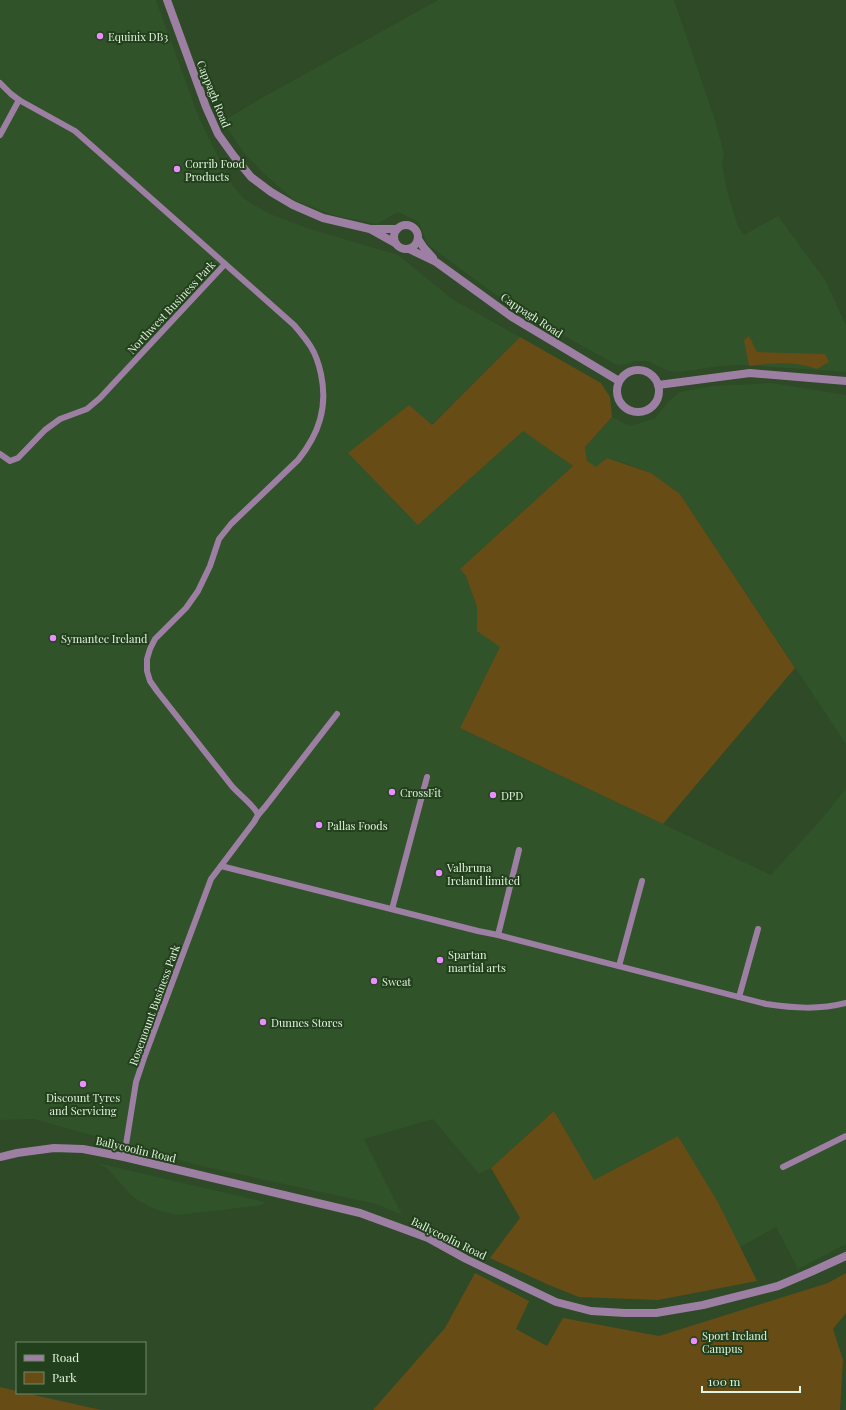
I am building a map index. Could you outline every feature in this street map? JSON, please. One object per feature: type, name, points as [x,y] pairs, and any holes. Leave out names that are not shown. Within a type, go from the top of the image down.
[{"type":"street","name":"Cappagh Road","points":[[167,0],[206,107],[218,134],[251,177],[293,206],[323,218],[370,229],[397,229],[403,225],[411,226],[417,231],[418,239],[436,262]]},
{"type":"street","name":"Northwest Business Park","points":[[0,83],[19,100],[75,131],[225,264],[100,398],[87,409],[60,419],[45,430],[18,458],[10,461],[0,454]]},
{"type":"street","points":[[0,135],[19,100]]},
{"type":"street","name":"Cappagh Road","points":[[370,229],[401,248],[409,249],[436,262],[512,317],[619,381]]},
{"type":"street","points":[[395,243],[394,235],[397,229]]},
{"type":"street","points":[[409,249],[415,246],[418,239]]},
{"type":"street","points":[[225,264],[294,325],[312,348],[324,388],[324,403],[321,419],[316,434],[298,460],[231,524],[220,539],[210,566],[198,591],[186,608],[155,639],[152,644],[147,660],[147,671],[150,680],[157,691],[239,795],[254,808],[258,815]]},
{"type":"street","points":[[637,370],[650,374],[655,378],[658,385],[659,394],[657,401],[646,411],[639,412],[627,409],[622,405],[617,393],[619,381],[629,372],[637,370]]},
{"type":"street","points":[[658,385],[750,374],[846,381]]},
{"type":"street","name":"Rosemount Business Park","points":[[124,1156],[136,1082],[211,879],[258,815],[266,807],[337,714]]},
{"type":"street","points":[[392,909],[427,777]]},
{"type":"street","points":[[498,935],[519,850]]},
{"type":"street","points":[[221,866],[766,1004],[804,1008],[846,1003]]},
{"type":"street","points":[[619,966],[642,880]]},
{"type":"street","points":[[739,998],[758,929]]},
{"type":"street","points":[[783,1167],[846,1136]]},
{"type":"street","name":"Ballycoolin Road","points":[[0,1154],[54,1148],[83,1148],[124,1156],[366,1215],[428,1238],[466,1259],[556,1302],[592,1311],[656,1313],[703,1305],[778,1286],[813,1272],[846,1256]]},
{"type":"street","name":"Ballycoolin Road","points":[[0,1157],[10,1154]]},
{"type":"shaded area","points":[[0,0],[156,0],[199,118],[231,183],[244,199],[268,213],[307,228],[398,255],[452,299],[520,337],[431,425],[418,525],[523,430],[573,466],[461,569],[466,576],[477,607],[478,631],[501,647],[460,728],[771,875],[825,815],[846,788],[846,1244],[798,1269],[776,1227],[740,1247],[718,1202],[678,1136],[594,1180],[554,1111],[491,1168],[479,1174],[433,1119],[364,1139],[402,1215],[376,1204],[197,1165],[34,1119],[0,1120]]},
{"type":"shaded area","points":[[438,0],[674,0],[715,120],[724,154],[722,165],[728,195],[738,226],[744,235],[778,216],[825,280],[846,325],[846,372],[744,365],[721,366],[679,372],[669,371],[647,361],[635,361],[620,365],[613,363],[511,306],[427,244],[419,222],[398,212],[377,224],[333,215],[294,200],[262,172],[243,152],[223,121]]},
{"type":"shaded area","points":[[772,383],[846,395],[846,744],[680,494],[651,473],[624,463],[607,458],[596,468],[587,461],[585,447],[612,417],[630,426],[654,419],[670,400],[680,392],[712,386]]},
{"type":"shaded area","points":[[97,1163],[265,1202],[262,1205],[179,1215],[169,1213],[157,1210],[139,1201],[131,1195],[107,1168]]},
{"type":"green space","points":[[749,336],[757,352],[825,354],[829,362],[817,369],[808,366],[791,364],[749,366],[744,340]]},
{"type":"green space","points":[[520,337],[601,383],[610,397],[612,417],[585,447],[587,461],[596,467],[607,458],[651,473],[680,494],[795,668],[663,824],[460,728],[500,647],[477,631],[477,607],[466,576],[460,569],[573,466],[523,431],[418,525],[348,453],[409,405],[432,425]]},
{"type":"green space","points":[[554,1111],[594,1180],[678,1136],[718,1202],[757,1281],[658,1300],[579,1297],[490,1258],[520,1218],[491,1168]]},
{"type":"green space","name":"Sport Ireland Campus","points":[[475,1273],[529,1301],[516,1329],[547,1346],[563,1318],[659,1336],[828,1283],[846,1273],[846,1313],[833,1329],[843,1360],[840,1410],[373,1410],[445,1328]]},
{"type":"green space","points":[[0,1387],[16,1391],[16,1394],[29,1394],[101,1410],[0,1410]]},
{"type":"place","name":"Equinix DB3","points":[[100,36]]},
{"type":"place","name":"Corrib Food Products","points":[[177,169]]},
{"type":"place","name":"Symantec Ireland","points":[[53,638]]},
{"type":"place","name":"CrossFit","points":[[392,792]]},
{"type":"place","name":"DPD","points":[[493,795]]},
{"type":"place","name":"Pallas Foods","points":[[319,825]]},
{"type":"place","name":"Valbruna Ireland limited","points":[[439,873]]},
{"type":"place","name":"Spartan martial arts","points":[[440,960]]},
{"type":"place","name":"Sweat","points":[[374,981]]},
{"type":"place","name":"Dunnes Stores","points":[[263,1022]]},
{"type":"place","name":"Discount Tyres and Servicing","points":[[83,1084]]},
{"type":"place","name":"Sport Ireland Campus","points":[[694,1341]]}]
